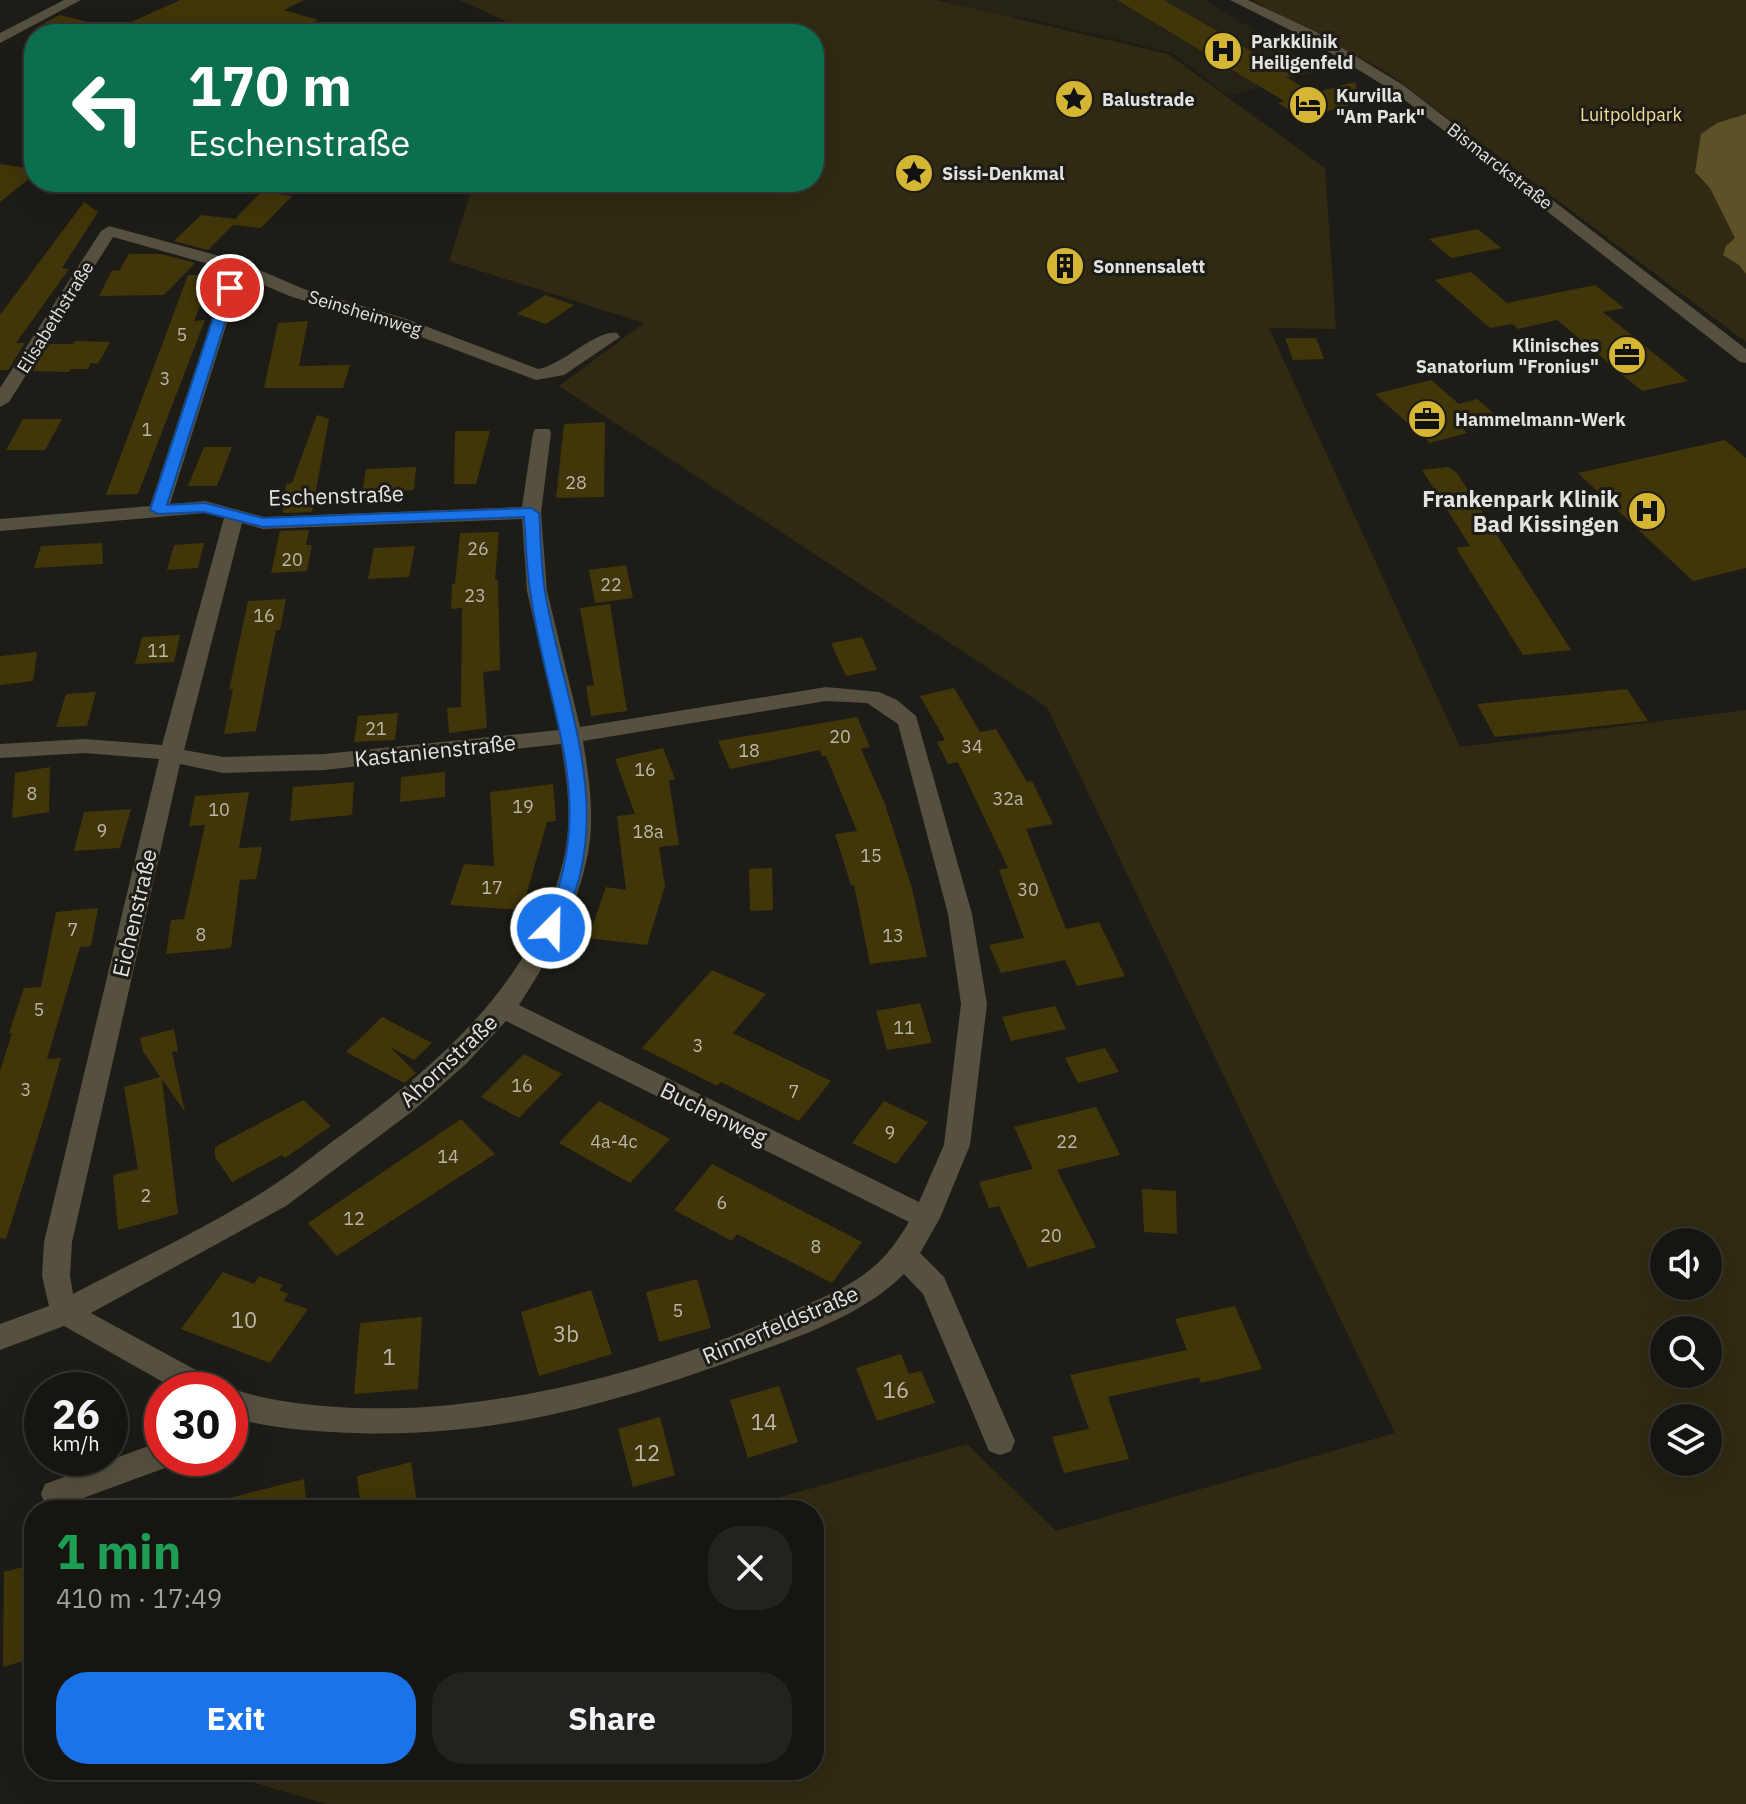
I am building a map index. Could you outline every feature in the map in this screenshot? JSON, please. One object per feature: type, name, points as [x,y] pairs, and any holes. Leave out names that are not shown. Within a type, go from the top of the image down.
[{"type":"street","points":[[28,24],[74,0]]},
{"type":"street","name":"Bismarckstraße","points":[[1237,0],[1311,35],[1398,88],[1746,358]]},
{"type":"street","points":[[0,39],[24,26]]},
{"type":"street","name":"Seinsheimweg","points":[[109,231],[232,265],[298,293],[398,322],[536,375],[558,371],[611,337]]},
{"type":"street","name":"Elisabethstraße","points":[[0,402],[109,231]]},
{"type":"street","points":[[158,510],[230,288]]},
{"type":"street","name":"Ahornstraße","points":[[0,1337],[67,1312],[276,1198],[405,1103],[458,1056],[503,1008],[535,957],[560,909],[577,852],[578,779],[537,591],[531,513],[542,433]]},
{"type":"street","name":"Eschenstraße","points":[[0,525],[205,507],[263,523],[531,513]]},
{"type":"street","name":"Eichenstraße","points":[[67,1312],[54,1282],[58,1242],[171,755],[234,516]]},
{"type":"street","name":"Kastanienstraße","points":[[0,751],[85,746],[144,749],[223,765],[274,765],[571,736],[826,694],[868,694]]},
{"type":"street","name":"Rinnerfeldstraße","points":[[248,1409],[390,1422],[457,1418],[551,1404],[687,1364],[760,1338],[853,1297],[882,1277],[904,1255],[926,1218],[957,1145],[974,1004],[960,914],[908,721],[893,705],[868,694]]},
{"type":"street","name":"Buchenweg","points":[[503,1008],[926,1218]]},
{"type":"street","points":[[904,1255],[934,1286],[1000,1441]]},
{"type":"street","points":[[67,1312],[168,1372]]},
{"type":"street","points":[[56,1494],[144,1462]]},
{"type":"shaded area","name":"Parkklinik Heiligenfeld","points":[[943,0],[1206,0],[1319,71],[1228,96],[1173,53],[1018,16],[1004,22]]},
{"type":"shaded area","points":[[1746,114],[1746,274],[1739,265],[1723,255],[1726,246],[1735,238],[1710,188],[1695,172],[1701,134],[1717,123]]},
{"type":"green space","points":[[460,0],[936,0],[1168,54],[1325,168],[1336,329],[1269,328],[1460,747],[1746,710],[1746,1804],[326,1804],[245,1780],[824,1780],[824,1500],[770,1500],[967,1444],[1056,1531],[1395,1433],[1047,707],[559,386],[644,323],[449,261],[471,192],[824,192],[824,24],[511,24]]},
{"type":"green space","name":"Luitpoldpark","points":[[1252,0],[1746,0],[1746,342],[1388,73]]},
{"type":"building","points":[[180,0],[304,0],[284,10],[318,20],[310,24],[127,24]]},
{"type":"building","points":[[1117,0],[1164,0],[1291,75],[1286,77],[1313,93],[1355,82],[1360,102],[1303,118],[1278,103],[1284,101]]},
{"type":"building","points":[[60,15],[96,24],[43,24]]},
{"type":"building","points":[[0,164],[24,168],[24,183],[0,202]]},
{"type":"building","points":[[261,192],[292,196],[261,228],[233,225],[208,250],[174,241],[201,215],[235,219]]},
{"type":"building","points":[[84,202],[98,212],[62,268],[69,269],[16,343],[25,343],[8,370],[0,370],[0,315]]},
{"type":"building","points":[[1478,229],[1501,248],[1451,258],[1429,239]]},
{"type":"building","points":[[129,254],[161,254],[195,263],[164,295],[99,296],[112,270],[119,271]]},
{"type":"building","name":"Klinisches Sanatorium \"Fronius\"","points":[[1471,272],[1507,303],[1595,285],[1624,308],[1603,312],[1688,381],[1642,391],[1557,320],[1518,329],[1512,324],[1490,328],[1435,280]]},
{"type":"building","points":[[188,275],[212,275],[194,321],[205,320],[138,494],[106,495]]},
{"type":"building","points":[[545,295],[574,305],[546,324],[517,314]]},
{"type":"building","points":[[308,321],[299,366],[350,365],[343,388],[264,388],[278,323]]},
{"type":"building","points":[[1285,338],[1316,338],[1324,359],[1293,360]]},
{"type":"building","points":[[75,341],[110,342],[98,364],[91,363],[88,369],[32,371],[49,344],[73,344]]},
{"type":"building","points":[[1431,380],[1459,404],[1477,399],[1498,417],[1461,427],[1467,433],[1430,443],[1375,394]]},
{"type":"building","points":[[317,415],[329,419],[312,512],[283,513],[286,484],[292,483]]},
{"type":"building","points":[[23,419],[62,419],[45,450],[6,450]]},
{"type":"building","points":[[605,422],[604,497],[556,498],[564,424]]},
{"type":"building","points":[[455,431],[490,431],[476,484],[454,484]]},
{"type":"building","name":"Frankenpark Klinik Bad Kissingen","points":[[1725,440],[1746,458],[1746,568],[1693,581],[1578,473]]},
{"type":"building","points":[[204,447],[232,447],[217,486],[188,486]]},
{"type":"building","points":[[416,467],[414,490],[362,493],[366,469]]},
{"type":"building","points":[[1448,467],[1457,473],[1571,650],[1523,655],[1456,548],[1470,546],[1422,470]]},
{"type":"building","points":[[309,530],[306,545],[312,545],[307,571],[271,573],[280,531]]},
{"type":"building","points":[[499,532],[495,580],[498,580],[500,670],[483,672],[487,728],[449,733],[447,708],[461,707],[462,608],[451,609],[460,533]]},
{"type":"building","points":[[102,543],[103,564],[34,568],[41,546]]},
{"type":"building","points":[[204,543],[198,568],[167,570],[174,545]]},
{"type":"building","points":[[415,546],[409,577],[368,579],[374,548]]},
{"type":"building","points":[[626,565],[633,598],[595,603],[589,570]]},
{"type":"building","points":[[286,599],[280,630],[276,630],[256,731],[224,734],[233,689],[229,690],[248,601]]},
{"type":"building","points":[[610,604],[627,711],[591,716],[586,686],[594,685],[580,608]]},
{"type":"building","points":[[180,635],[174,662],[135,664],[142,637]]},
{"type":"building","points":[[862,637],[877,670],[846,676],[831,643]]},
{"type":"building","points":[[37,652],[33,681],[0,685],[0,656]]},
{"type":"building","points":[[954,688],[980,732],[996,729],[1027,782],[1032,781],[1053,824],[1026,829],[1066,929],[1099,922],[1125,976],[1077,986],[1065,960],[1001,973],[989,945],[1024,938],[999,870],[1008,868],[958,762],[948,764],[937,742],[945,740],[920,696]]},
{"type":"building","points":[[1627,689],[1648,721],[1495,737],[1477,704]]},
{"type":"building","points":[[96,692],[87,726],[56,727],[66,694]]},
{"type":"building","points":[[398,713],[395,740],[354,742],[358,716]]},
{"type":"building","points":[[857,717],[870,747],[861,749],[885,804],[912,888],[927,957],[870,964],[854,885],[851,885],[835,834],[857,831],[826,756],[822,756],[820,750],[730,769],[718,741]]},
{"type":"building","points":[[663,748],[675,779],[669,781],[679,845],[659,847],[665,886],[647,945],[588,938],[606,887],[626,890],[617,816],[635,814],[615,759]]},
{"type":"building","points":[[50,767],[49,812],[12,818],[15,773]]},
{"type":"building","points":[[445,772],[445,797],[400,802],[401,777]]},
{"type":"building","points":[[354,782],[352,815],[290,821],[293,787]]},
{"type":"building","points":[[553,784],[556,821],[547,822],[522,910],[450,905],[464,864],[494,866],[490,792]]},
{"type":"building","points":[[249,792],[239,848],[262,847],[256,879],[240,880],[231,948],[166,954],[171,920],[184,919],[205,825],[189,826],[195,796]]},
{"type":"building","points":[[131,809],[120,848],[74,851],[84,812]]},
{"type":"building","points":[[772,868],[773,910],[750,911],[749,869]]},
{"type":"building","points":[[98,908],[91,946],[80,947],[47,1059],[61,1058],[47,1108],[6,1239],[0,1238],[0,1071],[12,1033],[9,1033],[24,988],[41,987],[56,912]]},
{"type":"building","points":[[712,970],[766,994],[733,1033],[831,1081],[799,1121],[721,1082],[717,1086],[642,1048]]},
{"type":"building","points":[[920,1003],[932,1043],[887,1050],[876,1011]]},
{"type":"building","points":[[1055,1006],[1066,1029],[1011,1041],[1002,1017]]},
{"type":"building","points":[[382,1017],[432,1043],[414,1060],[390,1047],[416,1073],[404,1083],[346,1052]]},
{"type":"building","points":[[174,1029],[178,1051],[172,1052],[185,1112],[162,1079],[178,1214],[118,1230],[113,1175],[138,1169],[124,1087],[160,1077],[143,1051],[140,1038]]},
{"type":"building","points":[[1105,1048],[1119,1072],[1078,1083],[1065,1058]]},
{"type":"building","points":[[524,1054],[562,1074],[519,1118],[481,1097]]},
{"type":"building","points":[[303,1100],[331,1126],[285,1158],[282,1155],[232,1182],[215,1157],[215,1147]]},
{"type":"building","points":[[599,1101],[670,1139],[630,1183],[559,1143]]},
{"type":"building","points":[[884,1101],[928,1122],[896,1164],[852,1143]]},
{"type":"building","points":[[1096,1107],[1120,1155],[1057,1170],[1096,1247],[1028,1268],[999,1206],[989,1208],[979,1182],[1033,1169],[1014,1127]]},
{"type":"building","points":[[461,1119],[495,1154],[337,1256],[308,1223]]},
{"type":"building","points":[[712,1164],[862,1242],[832,1283],[737,1234],[732,1241],[674,1210]]},
{"type":"building","points":[[1142,1189],[1176,1191],[1177,1234],[1144,1232]]},
{"type":"building","points":[[223,1272],[254,1284],[259,1276],[283,1285],[279,1290],[288,1294],[284,1301],[308,1309],[270,1363],[181,1329]]},
{"type":"building","points":[[697,1279],[711,1328],[659,1342],[646,1292]]},
{"type":"building","points":[[591,1290],[612,1354],[539,1376],[521,1312]]},
{"type":"building","points":[[1235,1306],[1262,1369],[1201,1383],[1199,1377],[1108,1397],[1129,1459],[1064,1473],[1052,1437],[1089,1429],[1070,1375],[1187,1350],[1175,1319]]},
{"type":"building","points":[[422,1317],[418,1389],[354,1394],[360,1323]]},
{"type":"building","points":[[901,1354],[909,1374],[921,1371],[935,1403],[877,1421],[856,1368]]},
{"type":"building","points":[[779,1386],[798,1442],[748,1458],[730,1400]]},
{"type":"building","points":[[660,1417],[675,1475],[633,1487],[618,1429]]},
{"type":"building","points":[[411,1462],[417,1500],[360,1500],[357,1476]]},
{"type":"building","points":[[304,1479],[306,1500],[221,1500]]},
{"type":"building","points":[[24,1567],[24,1661],[3,1667],[4,1572]]},
{"type":"place","name":"Parkklinik Heiligenfeld","points":[[1223,51]]},
{"type":"place","name":"Balustrade","points":[[1074,99]]},
{"type":"place","name":"Kurvilla \"Am Park\"","points":[[1308,105]]},
{"type":"place","name":"Sissi-Denkmal","points":[[914,173]]},
{"type":"place","name":"Sonnensalett","points":[[1065,266]]},
{"type":"place","name":"Klinisches Sanatorium \"Fronius\"","points":[[1627,355]]},
{"type":"place","name":"Hammelmann-Werk","points":[[1427,419]]},
{"type":"place","name":"Frankenpark Klinik Bad Kissingen","points":[[1647,511]]},
{"type":"route","points":[[230,288],[217,320],[158,510],[205,507],[263,523],[531,513],[537,591],[578,779],[577,852],[570,881],[551,928]]}]
